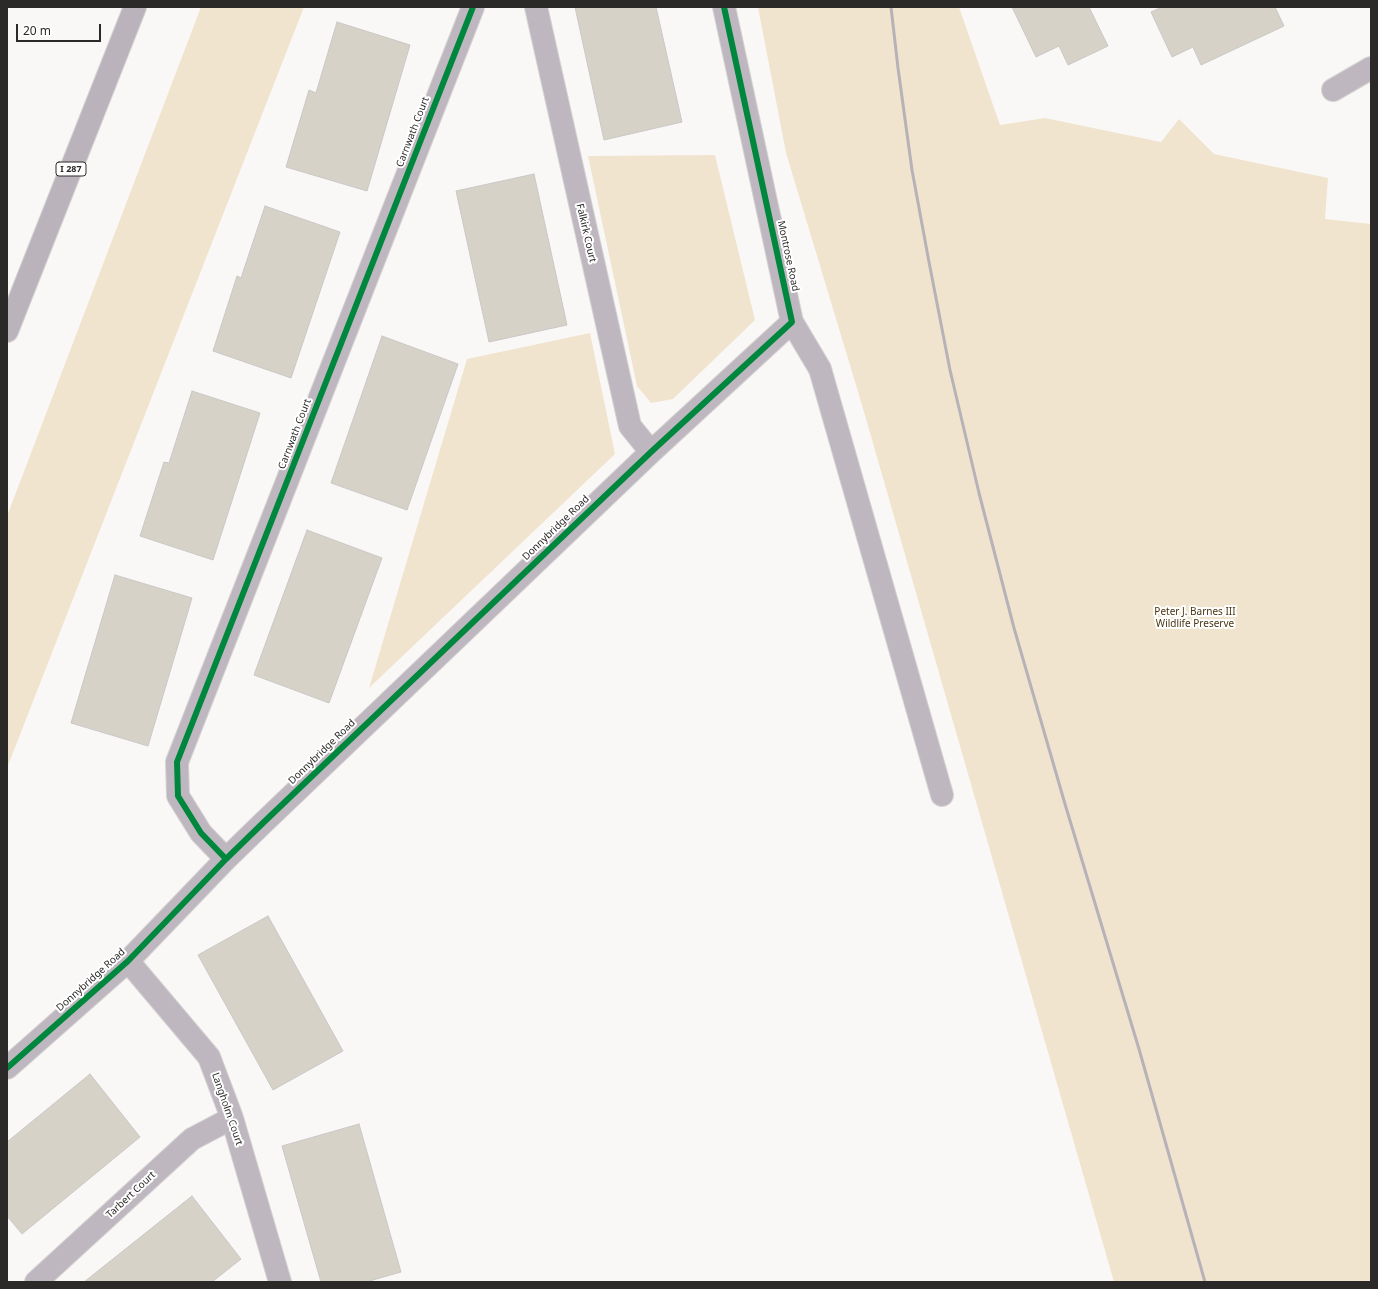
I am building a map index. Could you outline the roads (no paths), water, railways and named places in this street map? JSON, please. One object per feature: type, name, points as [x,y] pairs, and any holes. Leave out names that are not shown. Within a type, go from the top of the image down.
[{"type":"highway","name":"I 287","points":[[7,331],[135,7]]},
{"type":"street","name":"Carnwath Court","points":[[226,859],[201,833],[178,796],[177,762],[473,7]]},
{"type":"street","name":"Falkirk Court","points":[[536,7],[630,426],[651,452]]},
{"type":"street","name":"Montrose Road","points":[[724,7],[792,322],[820,369],[942,795]]},
{"type":"street","points":[[1333,90],[1371,68]]},
{"type":"street","points":[[651,452],[792,322]]},
{"type":"street","name":"Donnybridge Road","points":[[7,1068],[128,961],[226,859],[651,452]]},
{"type":"street","name":"Langholm Court","points":[[128,961],[209,1057],[232,1118],[280,1282]]},
{"type":"street","name":"Tarbert Court","points":[[36,1282],[192,1139],[232,1118]]},
{"type":"railway","points":[[891,7],[912,170],[950,370],[979,493],[1014,628],[1065,804],[1139,1049],[1205,1282]]},
{"type":"park label","name":"Peter J. Barnes III Wildlife Preserve","points":[[1195,618]]}]
